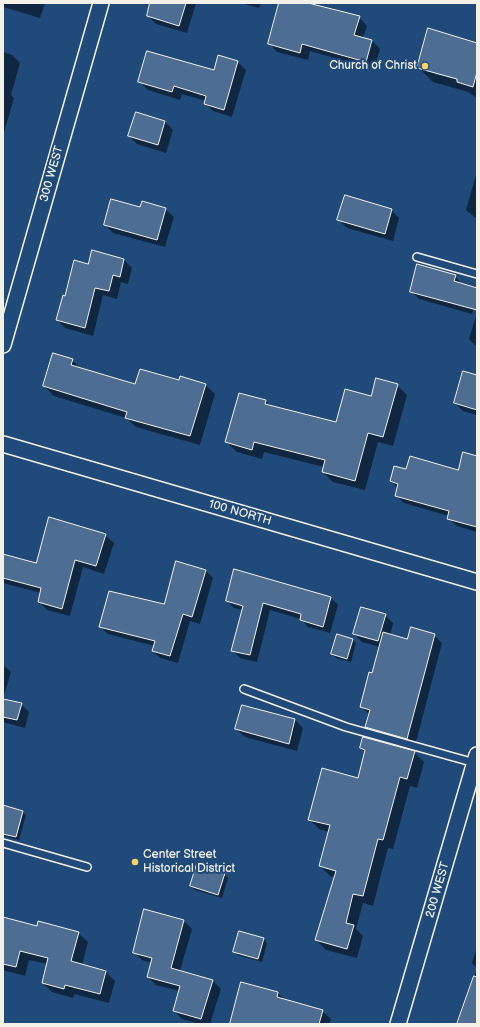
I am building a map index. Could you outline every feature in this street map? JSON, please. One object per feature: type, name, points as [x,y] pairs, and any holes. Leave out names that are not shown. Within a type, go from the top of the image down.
[{"type":"street","name":"300 WEST","points":[[3,345],[101,3]]},
{"type":"street","name":"100 NORTH","points":[[3,444],[477,582]]},
{"type":"street","name":"200 WEST","points":[[398,1024],[476,759]]},
{"type":"lane","points":[[417,257],[477,274]]},
{"type":"lane","points":[[244,689],[346,727],[476,759]]},
{"type":"lane","points":[[3,843],[87,867]]},
{"type":"building","points":[[150,3],[186,3],[179,26],[147,16]]},
{"type":"building","points":[[279,3],[308,3],[360,16],[354,35],[372,40],[366,62],[302,44],[300,53],[268,44]]},
{"type":"building","points":[[428,28],[477,43],[477,72],[473,87],[457,82],[457,79],[417,68]]},
{"type":"building","points":[[147,51],[214,70],[218,55],[238,61],[224,110],[204,104],[206,96],[174,86],[172,92],[138,82]]},
{"type":"building","points":[[136,112],[165,121],[158,145],[128,136]]},
{"type":"building","points":[[345,195],[392,209],[385,234],[337,220]]},
{"type":"building","points":[[111,199],[140,207],[142,201],[166,208],[157,240],[104,225]]},
{"type":"building","points":[[92,250],[124,259],[120,277],[113,275],[109,291],[95,288],[85,328],[56,320],[63,295],[65,296],[74,260],[88,264]]},
{"type":"building","points":[[417,264],[456,275],[454,281],[477,288],[477,310],[410,292]]},
{"type":"building","points":[[53,353],[73,359],[71,365],[135,384],[140,369],[179,380],[180,376],[206,384],[190,436],[125,418],[127,412],[43,386]]},
{"type":"building","points":[[463,371],[477,375],[477,410],[454,403]]},
{"type":"building","points":[[376,378],[398,384],[383,437],[368,433],[355,481],[322,472],[325,460],[254,442],[252,450],[225,442],[239,393],[266,400],[265,404],[336,422],[345,389],[371,396]]},
{"type":"building","points":[[463,452],[477,456],[477,527],[447,519],[449,511],[395,496],[398,484],[390,481],[394,466],[406,469],[410,456],[458,470]]},
{"type":"building","points":[[49,517],[106,534],[96,566],[75,560],[62,609],[38,602],[41,588],[3,578],[3,554],[36,563]]},
{"type":"building","points":[[176,561],[206,570],[192,617],[183,614],[170,656],[152,651],[155,641],[99,627],[109,591],[164,604]]},
{"type":"building","points":[[234,569],[331,597],[323,627],[300,620],[301,614],[263,603],[250,655],[231,651],[243,606],[226,601]]},
{"type":"building","points":[[361,607],[386,614],[378,641],[353,634]]},
{"type":"building","points":[[411,627],[435,634],[407,739],[365,727],[370,710],[360,707],[369,672],[372,673],[383,632],[407,639]]},
{"type":"building","points":[[337,634],[353,639],[347,659],[331,654]]},
{"type":"building","points":[[3,699],[22,703],[17,720],[3,717]]},
{"type":"building","points":[[242,705],[295,719],[289,744],[235,729]]},
{"type":"building","points":[[363,737],[415,751],[407,779],[400,777],[383,840],[378,839],[363,896],[353,894],[346,923],[354,925],[347,949],[315,940],[336,871],[319,866],[330,825],[308,820],[322,768],[358,778],[365,750],[360,748]]},
{"type":"building","points":[[3,805],[23,811],[16,837],[3,834]]},
{"type":"building","points":[[197,864],[225,873],[218,895],[190,886]]},
{"type":"building","points":[[144,909],[184,920],[171,968],[213,980],[201,1019],[173,1011],[180,986],[147,977],[152,958],[133,953]]},
{"type":"building","points":[[3,917],[37,926],[38,921],[79,932],[71,961],[106,971],[100,994],[65,985],[64,989],[42,983],[48,958],[20,951],[16,967],[3,964]]},
{"type":"building","points":[[239,931],[264,938],[258,959],[233,952]]},
{"type":"building","points":[[474,976],[477,977],[477,1024],[457,1024]]},
{"type":"building","points":[[241,982],[278,992],[277,997],[323,1010],[319,1024],[230,1024]]},
{"type":"place","name":"Church of Christ","points":[[425,66]]},
{"type":"place","name":"Center Street Historical District","points":[[135,862]]}]
